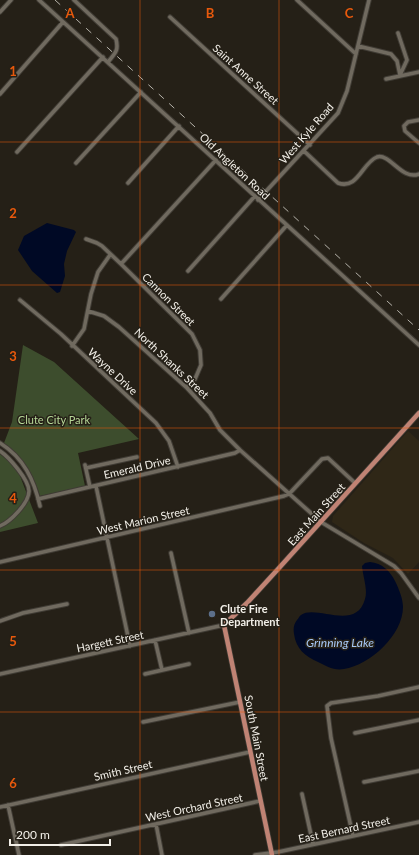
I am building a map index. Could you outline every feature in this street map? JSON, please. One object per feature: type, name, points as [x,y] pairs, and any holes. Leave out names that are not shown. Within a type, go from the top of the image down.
[{"type":"main road","name":"East Main Street","points":[[224,625],[247,603],[419,412]]},
{"type":"main road","name":"South Main Street","points":[[224,625],[272,854]]},
{"type":"street","name":"Old Angleton Road","points":[[39,0],[419,345]]},
{"type":"street","points":[[74,0],[116,39],[118,47],[117,50],[108,62]]},
{"type":"street","points":[[296,0],[356,54]]},
{"type":"street","name":"West Kyle Road","points":[[258,200],[338,113],[347,91],[369,0]]},
{"type":"street","points":[[0,12],[10,1]]},
{"type":"street","name":"Saint Anne Street","points":[[170,17],[310,145]]},
{"type":"street","points":[[0,94],[63,22]]},
{"type":"street","points":[[398,33],[407,60],[400,75]]},
{"type":"street","points":[[358,46],[391,54],[397,61],[400,75]]},
{"type":"street","points":[[17,152],[102,57]]},
{"type":"street","points":[[386,79],[419,72]]},
{"type":"street","points":[[76,163],[141,92]]},
{"type":"street","points":[[419,120],[408,122],[404,126],[405,131],[419,143]]},
{"type":"street","points":[[128,183],[179,126]]},
{"type":"street","points":[[304,151],[338,184],[345,186],[351,184],[373,160],[378,157],[384,157],[410,175],[419,174]]},
{"type":"street","points":[[121,264],[216,160]]},
{"type":"street","points":[[188,271],[255,196]]},
{"type":"street","points":[[221,299],[287,225]]},
{"type":"street","name":"Cannon Street","points":[[86,239],[97,243],[121,264],[192,334],[200,350],[201,365],[195,379],[187,388]]},
{"type":"street","points":[[72,346],[84,329],[95,279],[110,255]]},
{"type":"street","name":"Wayne Drive","points":[[20,300],[61,334],[160,429],[172,448],[178,467]]},
{"type":"street","name":"North Shanks Street","points":[[88,311],[104,316],[119,327],[187,388],[210,413],[220,430],[240,450],[321,522],[394,566],[401,573],[419,598]]},
{"type":"street","points":[[0,443],[16,456],[25,467],[35,487],[40,506]]},
{"type":"street","name":"Emerald Drive","points":[[38,499],[178,467],[235,453],[240,450]]},
{"type":"street","points":[[0,451],[12,461],[20,472],[29,488],[29,493],[24,504],[16,514],[0,526]]},
{"type":"street","points":[[90,487],[86,466],[137,457]]},
{"type":"street","points":[[289,494],[322,459],[325,458],[331,460],[355,483]]},
{"type":"street","points":[[96,486],[130,646]]},
{"type":"street","name":"West Marion Street","points":[[0,562],[289,494]]},
{"type":"street","points":[[171,553],[189,633]]},
{"type":"street","points":[[0,621],[23,613],[67,604]]},
{"type":"street","name":"Hargett Street","points":[[0,674],[224,625]]},
{"type":"street","points":[[155,640],[162,670]]},
{"type":"street","points":[[145,674],[189,664]]},
{"type":"street","points":[[353,836],[331,738],[327,706],[331,703],[378,696],[419,687]]},
{"type":"street","points":[[143,722],[240,702]]},
{"type":"street","points":[[355,733],[419,720]]},
{"type":"street","name":"Smith Street","points":[[0,807],[250,752]]},
{"type":"street","points":[[364,782],[419,771]]},
{"type":"street","points":[[302,794],[313,844]]},
{"type":"street","name":"West Orchard Street","points":[[61,845],[260,801]]},
{"type":"street","points":[[8,805],[19,855]]},
{"type":"street","name":"East Bernard Street","points":[[255,855],[272,854],[419,822]]},
{"type":"street","points":[[156,824],[162,855]]},
{"type":"shaded area","points":[[408,431],[419,441],[419,562],[408,574],[393,558],[364,543],[332,522],[333,516]]},
{"type":"green space","name":"Clute City Park","points":[[23,345],[54,362],[139,439],[78,453],[85,486],[40,496],[31,473],[17,454],[4,443],[12,422]]},
{"type":"green space","points":[[0,454],[17,468],[38,523],[0,532]]},
{"type":"water","points":[[47,223],[74,230],[76,232],[67,251],[64,264],[65,276],[60,292],[57,293],[32,271],[18,250],[24,236]]},
{"type":"water","name":"Grinning Lake","points":[[370,562],[382,566],[391,574],[395,581],[402,597],[402,618],[391,638],[374,655],[364,662],[344,669],[330,668],[309,657],[299,648],[295,639],[294,626],[300,615],[316,612],[345,616],[353,614],[360,609],[366,595],[362,566],[365,563]]},
{"type":"railway","points":[[55,0],[419,330]]},
{"type":"place","name":"Clute Fire Department","points":[[212,614]]}]
